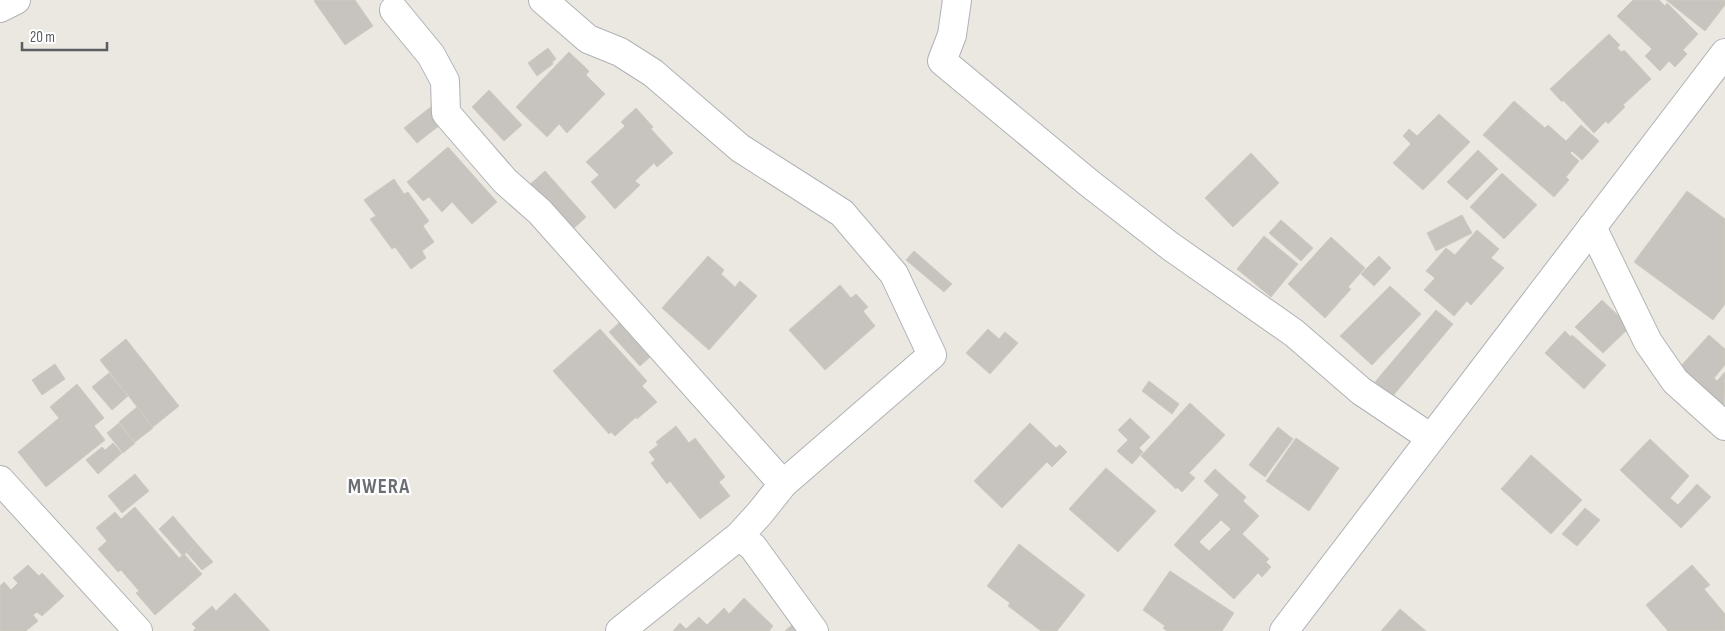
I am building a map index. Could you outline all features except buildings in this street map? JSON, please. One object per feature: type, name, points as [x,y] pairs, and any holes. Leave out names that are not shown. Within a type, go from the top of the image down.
[{"type":"street","points":[[0,8],[16,0]]},
{"type":"street","points":[[543,0],[588,39],[620,52],[653,73],[740,148],[842,212],[894,274],[932,355],[783,484],[739,536],[620,631]]},
{"type":"street","points":[[957,0],[952,35],[942,61],[1096,189],[1170,246],[1294,333],[1361,391],[1432,438]]},
{"type":"street","points":[[394,10],[431,55],[445,81],[446,113],[505,181],[540,212],[783,484]]},
{"type":"street","points":[[1284,631],[1725,53]]},
{"type":"street","points":[[1592,227],[1648,342],[1675,381],[1725,426]]},
{"type":"street","points":[[0,480],[138,631]]},
{"type":"street","points":[[739,536],[753,547],[814,631]]},
{"type":"district","name":"MWERA","points":[[379,486]]}]
